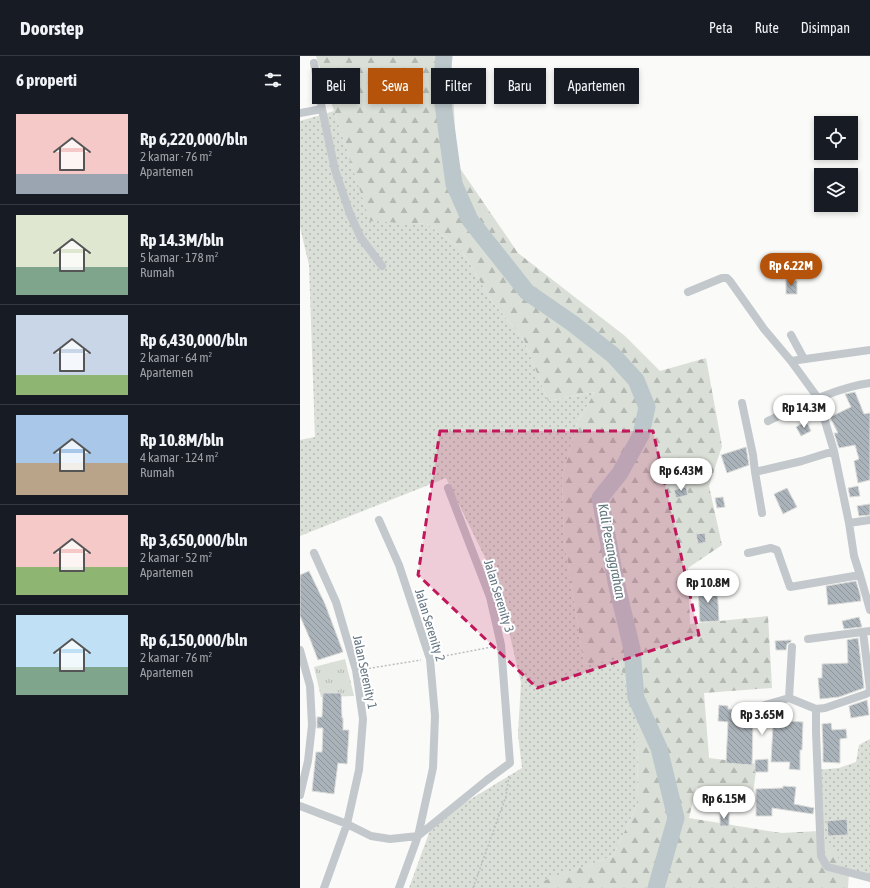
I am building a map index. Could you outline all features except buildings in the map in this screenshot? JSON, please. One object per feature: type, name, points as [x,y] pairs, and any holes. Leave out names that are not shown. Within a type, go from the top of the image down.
[{"type":"street","points":[[314,63],[335,170],[350,214],[361,238],[382,266]]},
{"type":"street","points":[[300,113],[322,109]]},
{"type":"street","points":[[688,292],[727,278],[764,329],[818,398],[834,450],[849,523],[854,556],[870,610]]},
{"type":"street","points":[[792,335],[804,359]]},
{"type":"street","points":[[791,362],[870,350]]},
{"type":"street","points":[[768,421],[818,398],[859,384],[870,383]]},
{"type":"street","points":[[742,403],[753,455],[762,513]]},
{"type":"street","points":[[755,472],[802,461],[834,450]]},
{"type":"street","name":"Jalan Serenity 3","points":[[448,488],[490,598],[501,645],[510,763]]},
{"type":"street","name":"Jalan Serenity 2","points":[[379,520],[399,564],[430,659],[435,716],[433,768],[418,836],[399,888]]},
{"type":"street","points":[[849,523],[870,520]]},
{"type":"street","points":[[748,553],[771,548],[777,550],[790,587],[860,575]]},
{"type":"street","name":"Jalan Serenity 1","points":[[314,553],[336,602],[356,670],[363,719],[359,770],[347,824],[324,888]]},
{"type":"street","points":[[762,706],[789,698],[816,709],[825,708],[869,692],[866,632],[808,639]]},
{"type":"street","points":[[789,698],[792,647]]},
{"type":"street","points":[[300,650],[310,686],[312,725],[308,761],[300,795]]},
{"type":"street","points":[[816,709],[821,856],[828,867],[870,878]]},
{"type":"street","points":[[300,806],[347,824],[371,836],[390,839],[418,836],[510,763]]},
{"type":"path","points":[[473,888],[506,796],[510,763]]},
{"type":"highlighted area","points":[[440,431],[653,431],[699,635],[537,688],[418,575]]},
{"type":"green space","points":[[316,56],[451,56],[452,68],[431,68],[431,104],[454,104],[457,164],[518,253],[625,336],[660,371],[706,358],[722,446],[709,486],[722,545],[688,568],[690,624],[768,616],[772,688],[704,693],[709,758],[757,764],[753,793],[696,788],[689,818],[781,833],[819,831],[849,873],[848,888],[541,888],[540,882],[613,856],[637,805],[638,721],[618,659],[584,664],[564,539],[562,478],[577,423],[595,392],[548,401],[524,340],[491,300],[461,249],[427,224],[370,221],[332,104],[360,104],[360,68],[320,68]]},
{"type":"green space","points":[[334,111],[370,220],[427,224],[461,249],[491,300],[524,340],[548,401],[595,392],[577,423],[562,478],[564,539],[584,664],[618,659],[638,721],[637,805],[613,856],[541,882],[541,888],[409,888],[433,822],[522,768],[518,734],[521,683],[498,584],[446,478],[300,536],[300,440],[315,437],[309,265],[300,227],[300,121]]},
{"type":"green space","points":[[345,659],[354,696],[321,697],[314,667]]},
{"type":"green space","points":[[870,739],[870,876],[828,866],[816,770],[839,768],[856,762],[859,745]]},
{"type":"waterway","name":"Kali Pesanggrahan","points":[[444,56],[441,89],[454,184],[470,220],[527,292],[572,323],[613,355],[636,380],[647,407],[641,435],[620,473],[600,498],[616,582],[632,649],[636,698],[659,748],[676,818],[656,888]]}]
